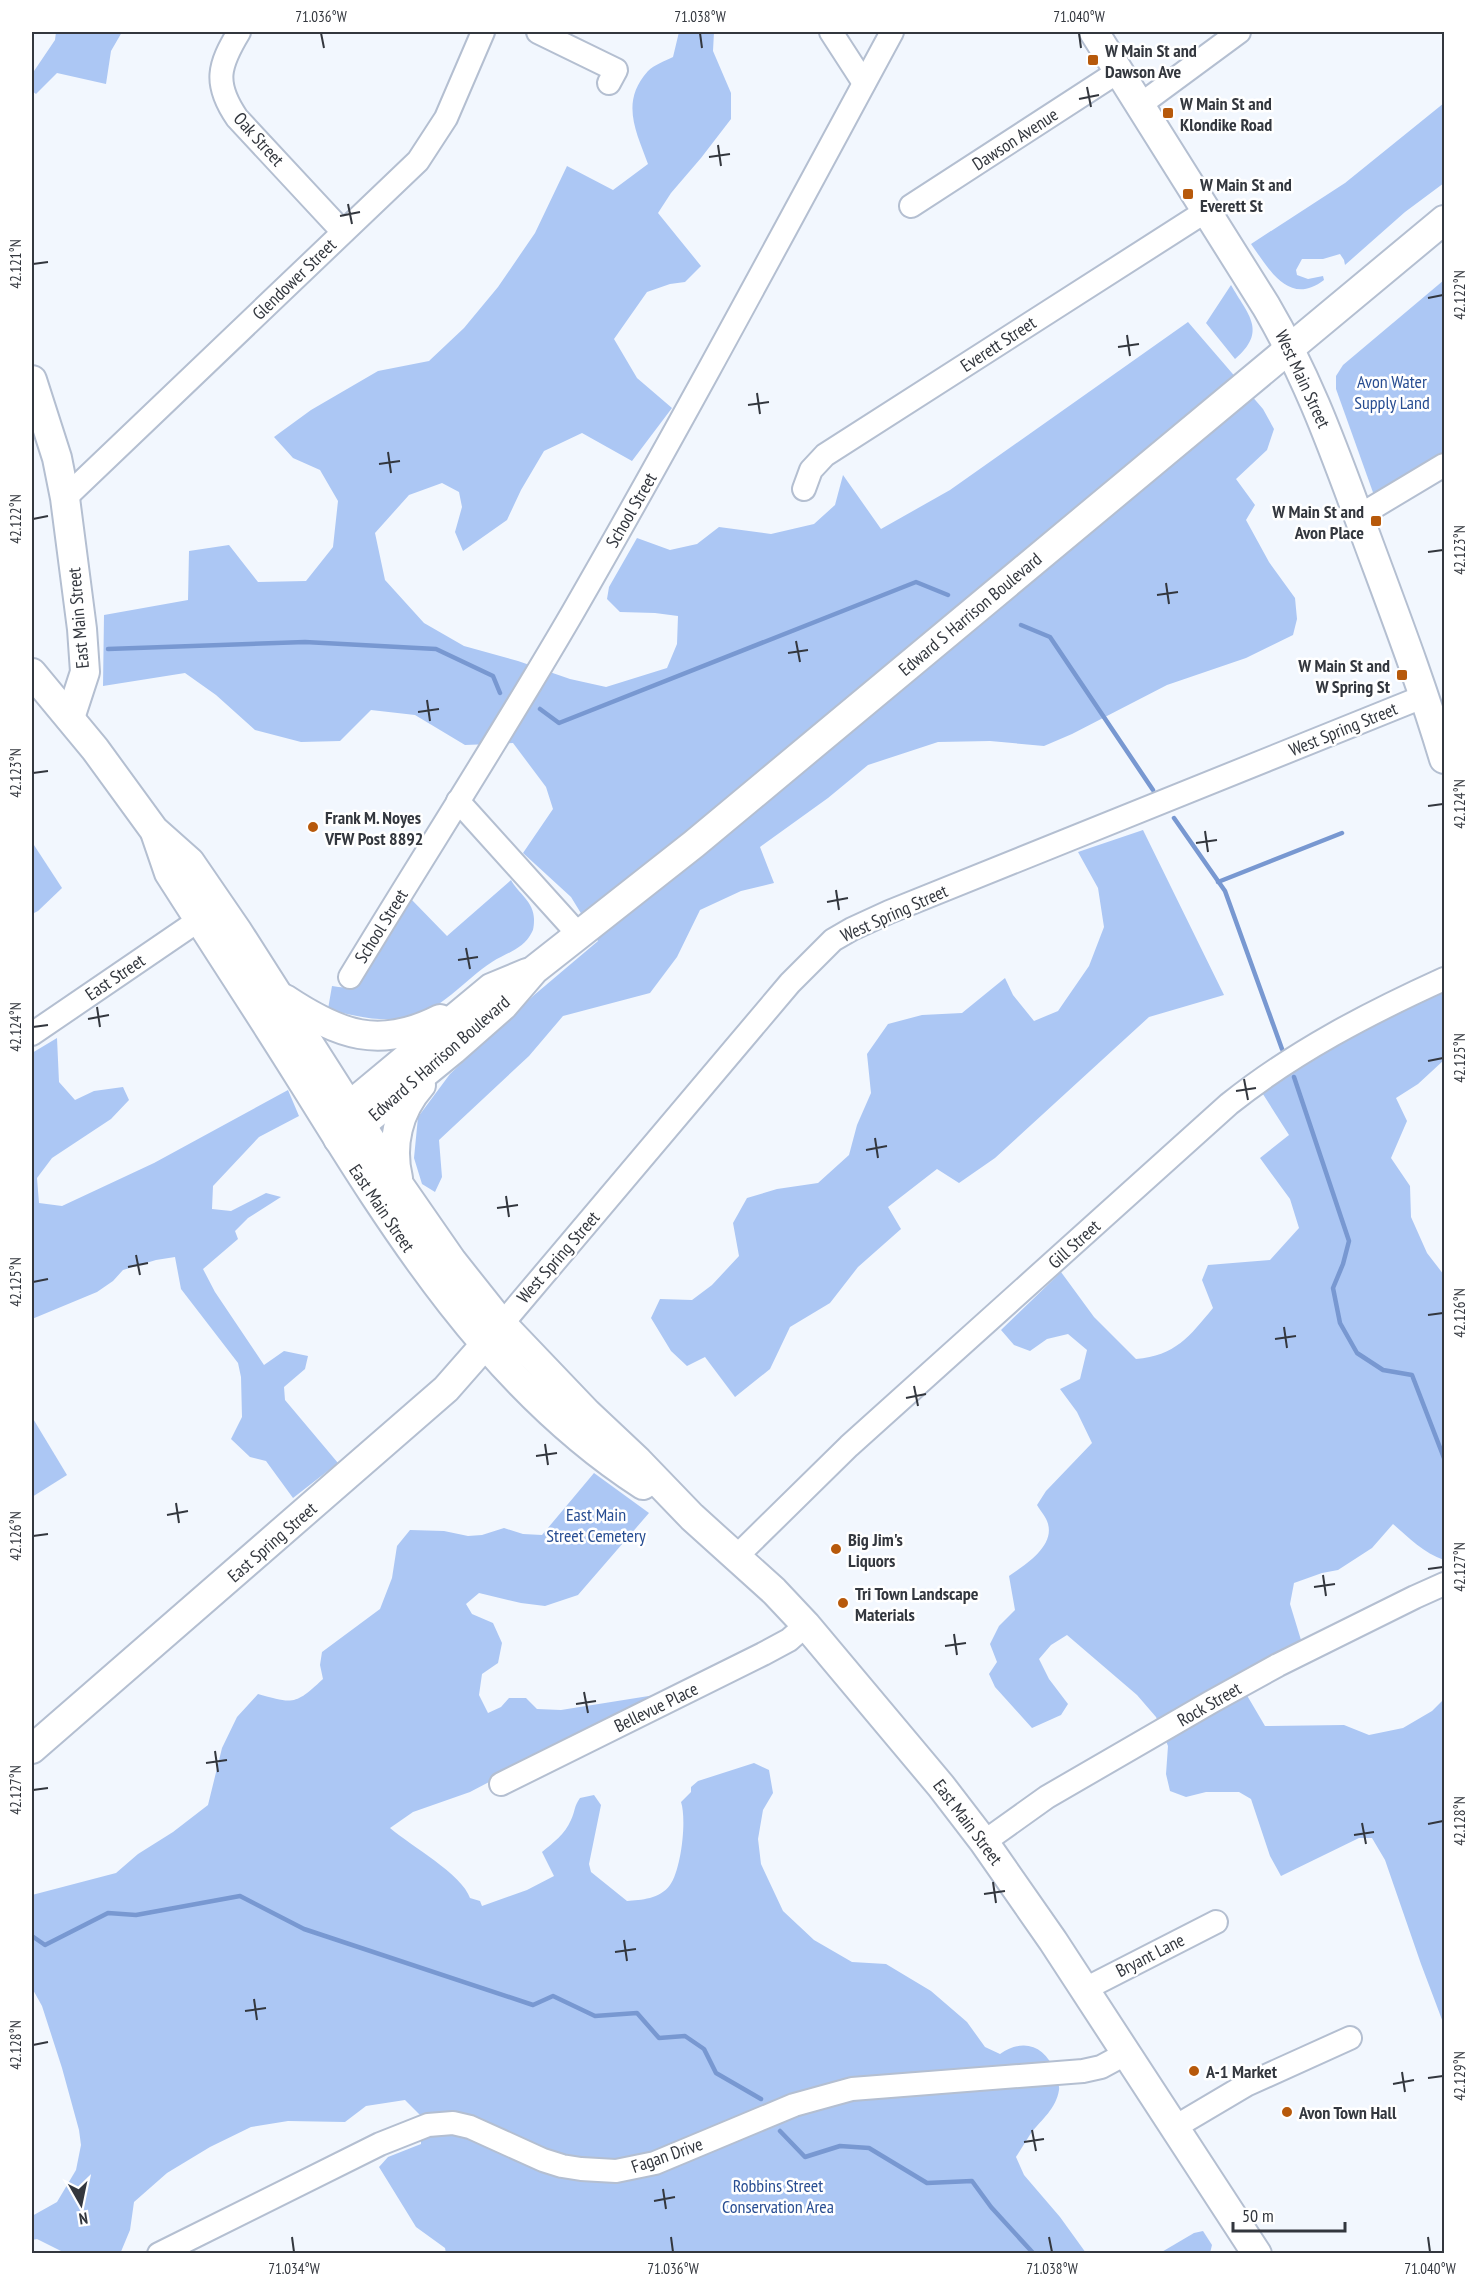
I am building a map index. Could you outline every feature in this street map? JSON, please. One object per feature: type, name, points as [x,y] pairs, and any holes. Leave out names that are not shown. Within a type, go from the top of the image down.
[{"type":"main road","name":"West Main Street","points":[[1094,32],[1290,346],[1308,383],[1336,452],[1425,696],[1444,759]]},
{"type":"main road","name":"Edward S Harrison Boulevard","points":[[344,1123],[453,1050],[503,1006],[534,969],[730,813],[1444,220]]},
{"type":"main road","name":"East Main Street","points":[[32,380],[57,458],[65,498],[82,629],[85,672],[70,718],[154,830],[190,862],[278,994],[344,1123],[424,1269],[494,1334],[555,1381],[692,1517],[737,1556],[806,1625],[880,1710],[984,1842],[1085,1989],[1257,2253]]},
{"type":"main road","points":[[32,673],[70,718]]},
{"type":"main road","name":"East Main Street","points":[[154,830],[169,873],[199,920],[344,1123],[400,1186],[452,1262],[494,1334]]},
{"type":"main road","name":"Edward S Harrison Boulevard","points":[[344,1123],[491,988],[534,969]]},
{"type":"main road","points":[[278,994],[334,1028],[360,1035],[387,1036],[428,1026],[491,988]]},
{"type":"main road","points":[[400,1186],[394,1152],[398,1126],[415,1091],[453,1050]]},
{"type":"main road","name":"East Spring Street","points":[[32,1749],[446,1389],[494,1334]]},
{"type":"street","name":"Oak Street","points":[[239,32],[225,55],[221,68],[223,92],[227,103],[237,118],[344,232]]},
{"type":"street","name":"Glendower Street","points":[[65,498],[400,179],[433,140],[458,96],[483,32]]},
{"type":"street","points":[[538,32],[616,69],[609,83]]},
{"type":"street","points":[[831,32],[864,83]]},
{"type":"street","name":"School Street","points":[[350,977],[503,732],[671,439],[892,32]]},
{"type":"street","points":[[1140,105],[1239,32]]},
{"type":"street","name":"Dawson Avenue","points":[[911,206],[1119,71]]},
{"type":"street","name":"Everett Street","points":[[804,489],[811,470],[825,455],[1206,211]]},
{"type":"street","points":[[1359,516],[1444,465]]},
{"type":"street","name":"West Spring Street","points":[[494,1334],[790,983],[825,947],[841,935],[889,912],[1425,696]]},
{"type":"street","points":[[458,801],[579,935]]},
{"type":"street","name":"East Street","points":[[32,1034],[199,920]]},
{"type":"street","name":"Gill Street","points":[[737,1556],[849,1446],[1237,1097],[1286,1062],[1330,1035],[1444,979]]},
{"type":"street","name":"Rock Street","points":[[984,1842],[1047,1797],[1211,1702],[1316,1645],[1444,1584]]},
{"type":"street","name":"Bellevue Place","points":[[501,1784],[763,1654],[789,1640],[806,1625]]},
{"type":"street","name":"Bryant Lane","points":[[1085,1989],[1215,1922]]},
{"type":"street","points":[[1175,2127],[1245,2085],[1350,2038]]},
{"type":"street","name":"Fagan Drive","points":[[159,2253],[380,2144],[436,2123],[453,2123],[470,2127],[561,2166],[616,2171],[655,2163],[794,2105],[852,2089],[1083,2071],[1101,2067],[1127,2053]]},
{"type":"green space","points":[[56,32],[122,32],[111,51],[106,84],[57,73],[36,94],[32,91],[32,74],[55,40]]},
{"type":"green space","points":[[679,32],[714,32],[713,51],[731,93],[731,119],[671,193],[658,213],[701,266],[685,282],[670,284],[647,292],[614,339],[637,378],[672,408],[632,461],[582,433],[544,451],[521,490],[507,520],[463,551],[455,532],[462,507],[459,492],[442,483],[409,495],[375,533],[385,580],[424,623],[464,646],[570,679],[606,687],[667,668],[677,644],[678,616],[620,612],[607,599],[609,587],[637,538],[670,550],[697,544],[719,527],[771,534],[814,524],[835,505],[843,475],[881,529],[950,490],[1188,322],[1263,409],[1274,429],[1267,450],[1236,479],[1255,505],[1246,520],[1269,562],[1295,598],[1297,619],[1293,635],[1246,658],[1167,685],[1044,746],[990,741],[938,742],[868,765],[828,798],[760,847],[774,883],[741,891],[700,910],[677,957],[650,993],[563,1016],[529,1056],[439,1140],[442,1177],[435,1192],[422,1184],[414,1158],[418,1117],[450,1074],[533,996],[598,941],[571,897],[523,853],[553,809],[546,787],[513,743],[465,745],[415,715],[371,710],[340,741],[301,742],[255,730],[216,695],[185,673],[103,686],[104,615],[188,600],[189,551],[229,545],[258,582],[306,581],[333,547],[338,501],[320,470],[293,458],[274,437],[311,410],[378,371],[429,361],[464,328],[498,287],[535,233],[567,166],[613,190],[648,164],[635,128],[634,94],[648,71],[673,57]]},
{"type":"green space","points":[[1444,103],[1444,183],[1405,212],[1345,265],[1340,254],[1323,259],[1302,259],[1296,270],[1297,275],[1308,279],[1323,276],[1324,280],[1312,287],[1300,289],[1281,282],[1251,244],[1345,183]]},
{"type":"green space","name":"Avon Water Supply Land","points":[[1444,280],[1444,473],[1380,512],[1336,389],[1336,376],[1343,365]]},
{"type":"green space","points":[[1231,285],[1248,314],[1253,331],[1251,340],[1235,359],[1206,323]]},
{"type":"green space","points":[[1143,830],[1224,995],[1149,1017],[995,1158],[959,1183],[937,1169],[888,1207],[901,1229],[858,1267],[830,1303],[790,1327],[770,1369],[735,1397],[705,1357],[687,1366],[671,1351],[651,1318],[660,1299],[692,1300],[712,1285],[739,1256],[733,1223],[747,1198],[777,1189],[818,1183],[849,1155],[857,1125],[871,1093],[867,1054],[888,1024],[922,1015],[962,1013],[1005,978],[1013,995],[1034,1021],[1058,1011],[1089,966],[1104,927],[1098,888],[1078,852]]},
{"type":"green space","points":[[32,842],[62,888],[32,914]]},
{"type":"green space","points":[[511,880],[529,903],[533,913],[534,927],[529,938],[520,947],[482,969],[452,995],[418,1015],[405,1018],[366,1018],[328,1009],[332,986],[348,987],[362,980],[411,899],[447,936]]},
{"type":"green space","points":[[1444,990],[1444,1060],[1418,1084],[1396,1098],[1407,1121],[1391,1158],[1410,1186],[1411,1217],[1427,1253],[1444,1275],[1444,1560],[1423,1549],[1393,1524],[1372,1548],[1338,1570],[1294,1583],[1290,1604],[1301,1640],[1235,1675],[1265,1726],[1344,1725],[1369,1735],[1403,1728],[1432,1711],[1444,1699],[1444,2025],[1385,1860],[1372,1838],[1359,1838],[1281,1876],[1270,1856],[1251,1799],[1239,1792],[1206,1792],[1186,1797],[1170,1791],[1166,1774],[1168,1746],[1156,1717],[1137,1695],[1067,1635],[1051,1645],[1039,1659],[1049,1679],[1068,1704],[1061,1715],[1032,1728],[995,1687],[989,1674],[997,1662],[990,1644],[999,1626],[1015,1610],[1009,1576],[1038,1553],[1048,1538],[1047,1521],[1037,1505],[1046,1491],[1092,1443],[1077,1412],[1060,1389],[1080,1379],[1087,1350],[1068,1334],[1047,1339],[1030,1351],[1014,1345],[1001,1330],[1061,1272],[1094,1317],[1136,1359],[1161,1354],[1181,1343],[1213,1308],[1202,1280],[1208,1265],[1270,1260],[1299,1228],[1290,1199],[1260,1158],[1289,1135],[1261,1091],[1340,1040]]},
{"type":"green space","points":[[57,1038],[59,1082],[75,1100],[94,1091],[123,1087],[129,1100],[111,1119],[52,1158],[37,1178],[39,1203],[62,1206],[154,1163],[288,1090],[299,1116],[259,1137],[213,1186],[212,1209],[231,1211],[266,1193],[281,1197],[248,1218],[235,1231],[238,1239],[203,1269],[215,1292],[264,1365],[284,1351],[308,1356],[305,1369],[284,1387],[285,1400],[338,1463],[293,1498],[266,1461],[250,1457],[231,1439],[242,1417],[241,1377],[238,1363],[181,1289],[175,1257],[123,1270],[113,1281],[97,1292],[32,1319],[32,1053]]},
{"type":"green space","points":[[32,1417],[67,1475],[32,1497]]},
{"type":"green space","points":[[594,1473],[649,1513],[578,1595],[545,1606],[479,1593],[466,1604],[472,1614],[493,1623],[502,1643],[498,1663],[482,1674],[479,1695],[488,1713],[501,1707],[509,1698],[526,1698],[537,1709],[561,1710],[655,1695],[470,1792],[413,1812],[390,1828],[447,1870],[457,1879],[470,1898],[480,1901],[482,1906],[527,1890],[554,1876],[542,1852],[565,1830],[580,1798],[594,1795],[601,1805],[589,1864],[591,1872],[627,1901],[644,1899],[666,1890],[674,1878],[680,1857],[683,1832],[681,1802],[691,1792],[691,1787],[698,1781],[754,1763],[769,1770],[773,1793],[763,1810],[758,1839],[761,1864],[783,1911],[814,1940],[852,1962],[886,1964],[931,1991],[967,2022],[985,2047],[1000,2054],[1017,2046],[1032,2047],[1039,2050],[1051,2063],[1059,2086],[1057,2097],[1052,2108],[1031,2133],[1016,2157],[1024,2175],[1060,2217],[1086,2253],[446,2253],[445,2248],[416,2227],[379,2167],[388,2157],[421,2144],[421,2116],[405,2100],[366,2106],[345,2122],[288,2121],[251,2127],[210,2147],[167,2173],[134,2202],[130,2230],[120,2254],[65,2253],[37,2239],[32,2240],[32,2216],[57,2202],[76,2170],[81,2145],[62,2068],[42,2006],[32,1988],[32,1895],[116,1873],[138,1854],[173,1832],[208,1805],[222,1748],[237,1717],[258,1694],[279,1700],[294,1700],[306,1694],[323,1679],[320,1665],[322,1652],[380,1609],[392,1578],[397,1546],[410,1530],[444,1531],[468,1536],[482,1535],[504,1528],[523,1534],[542,1535]]},
{"type":"green space","points":[[1203,2231],[1212,2245],[1210,2253],[1160,2253],[1194,2233]]},
{"type":"waterway","points":[[540,709],[559,723],[916,582],[948,595]]},
{"type":"waterway","points":[[1021,625],[1050,637],[1153,790]]},
{"type":"waterway","points":[[108,649],[305,642],[436,649],[493,676],[500,693]]},
{"type":"waterway","points":[[1174,818],[1225,891],[1282,1049]]},
{"type":"waterway","points":[[1218,882],[1342,833]]},
{"type":"waterway","points":[[1294,1077],[1349,1241],[1333,1288],[1340,1323],[1357,1353],[1383,1370],[1412,1375],[1444,1458]]},
{"type":"waterway","points":[[32,1936],[45,1945],[108,1913],[136,1915],[240,1896],[304,1929],[533,2005],[553,1996],[595,2016],[637,2013],[659,2038],[685,2036],[704,2049],[716,2073],[761,2099]]},
{"type":"waterway","points":[[780,2131],[805,2157],[840,2146],[869,2148],[927,2183],[972,2181],[991,2207],[1034,2254]]},
{"type":"place","name":"W Main St and Dawson Ave","points":[[1093,60]]},
{"type":"place","name":"W Main St and Klondike Road","points":[[1168,113]]},
{"type":"place","name":"W Main St and Everett St","points":[[1188,194]]},
{"type":"place","name":"W Main St and Avon Place","points":[[1376,521]]},
{"type":"place","name":"W Main St and W Spring St","points":[[1402,675]]},
{"type":"place","name":"Frank M. Noyes VFW Post 8892","points":[[313,827]]},
{"type":"place","name":"Big Jim's Liquors","points":[[836,1549]]},
{"type":"place","name":"Tri Town Landscape Materials","points":[[843,1603]]},
{"type":"place","name":"A-1 Market","points":[[1194,2071]]},
{"type":"place","name":"Avon Town Hall","points":[[1287,2112]]},
{"type":"park label","name":"East Main Street Cemetery","points":[[596,1524]]},
{"type":"park label","name":"Robbins Street Conservation Area","points":[[778,2195]]}]
